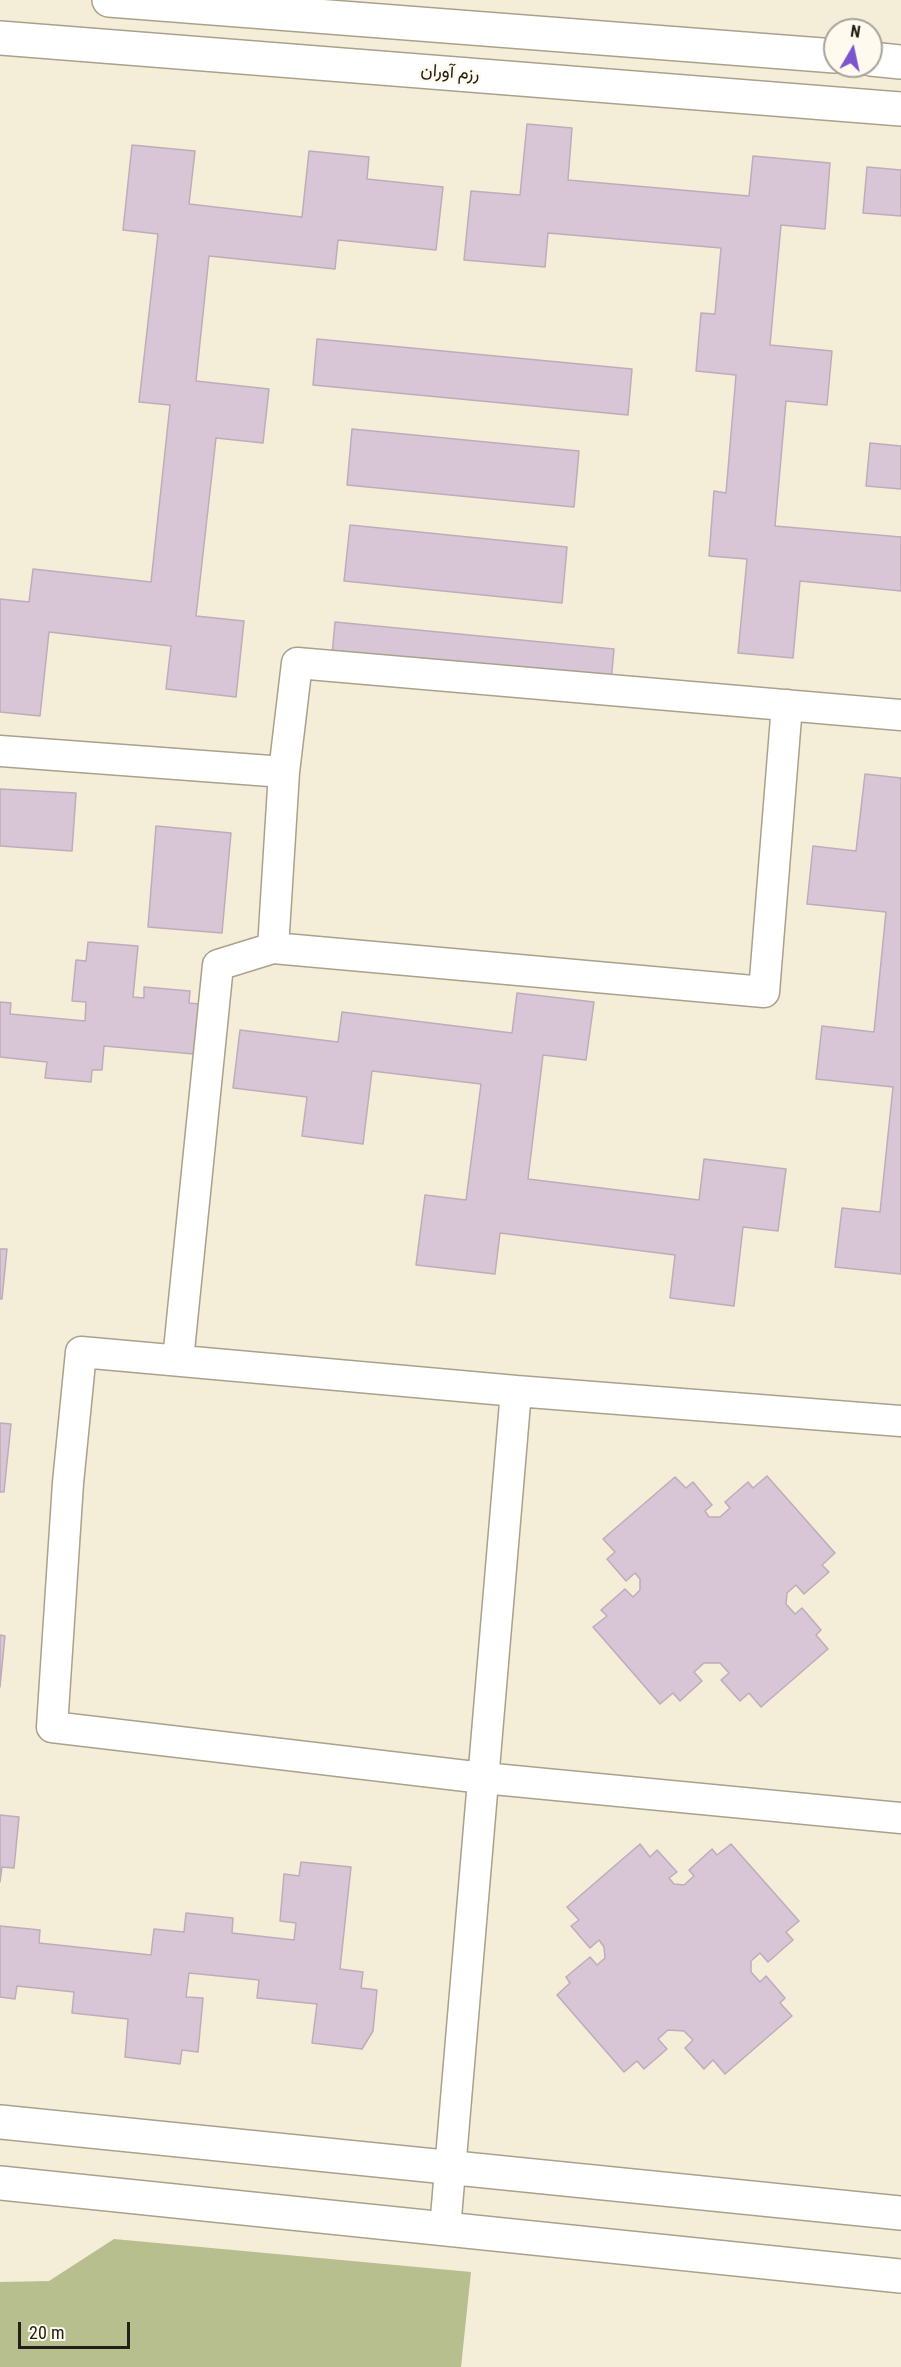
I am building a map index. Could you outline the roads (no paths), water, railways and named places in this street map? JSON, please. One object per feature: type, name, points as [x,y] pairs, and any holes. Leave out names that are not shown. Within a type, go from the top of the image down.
[{"type":"street","points":[[109,0],[823,55]]},
{"type":"street","name":"رزم آوران","points":[[0,38],[901,109]]},
{"type":"street","points":[[883,60],[901,62]]},
{"type":"street","points":[[273,948],[284,772],[297,663],[901,716]]},
{"type":"street","points":[[178,1360],[218,965],[273,948],[764,992],[787,705]]},
{"type":"street","points":[[0,751],[284,772]]},
{"type":"street","points":[[901,1421],[516,1391],[81,1352],[68,1483],[52,1727],[483,1778],[901,1818]]},
{"type":"street","points":[[445,2229],[516,1391]]},
{"type":"street","points":[[0,2122],[901,2213]]},
{"type":"street","points":[[0,2183],[901,2276]]}]
